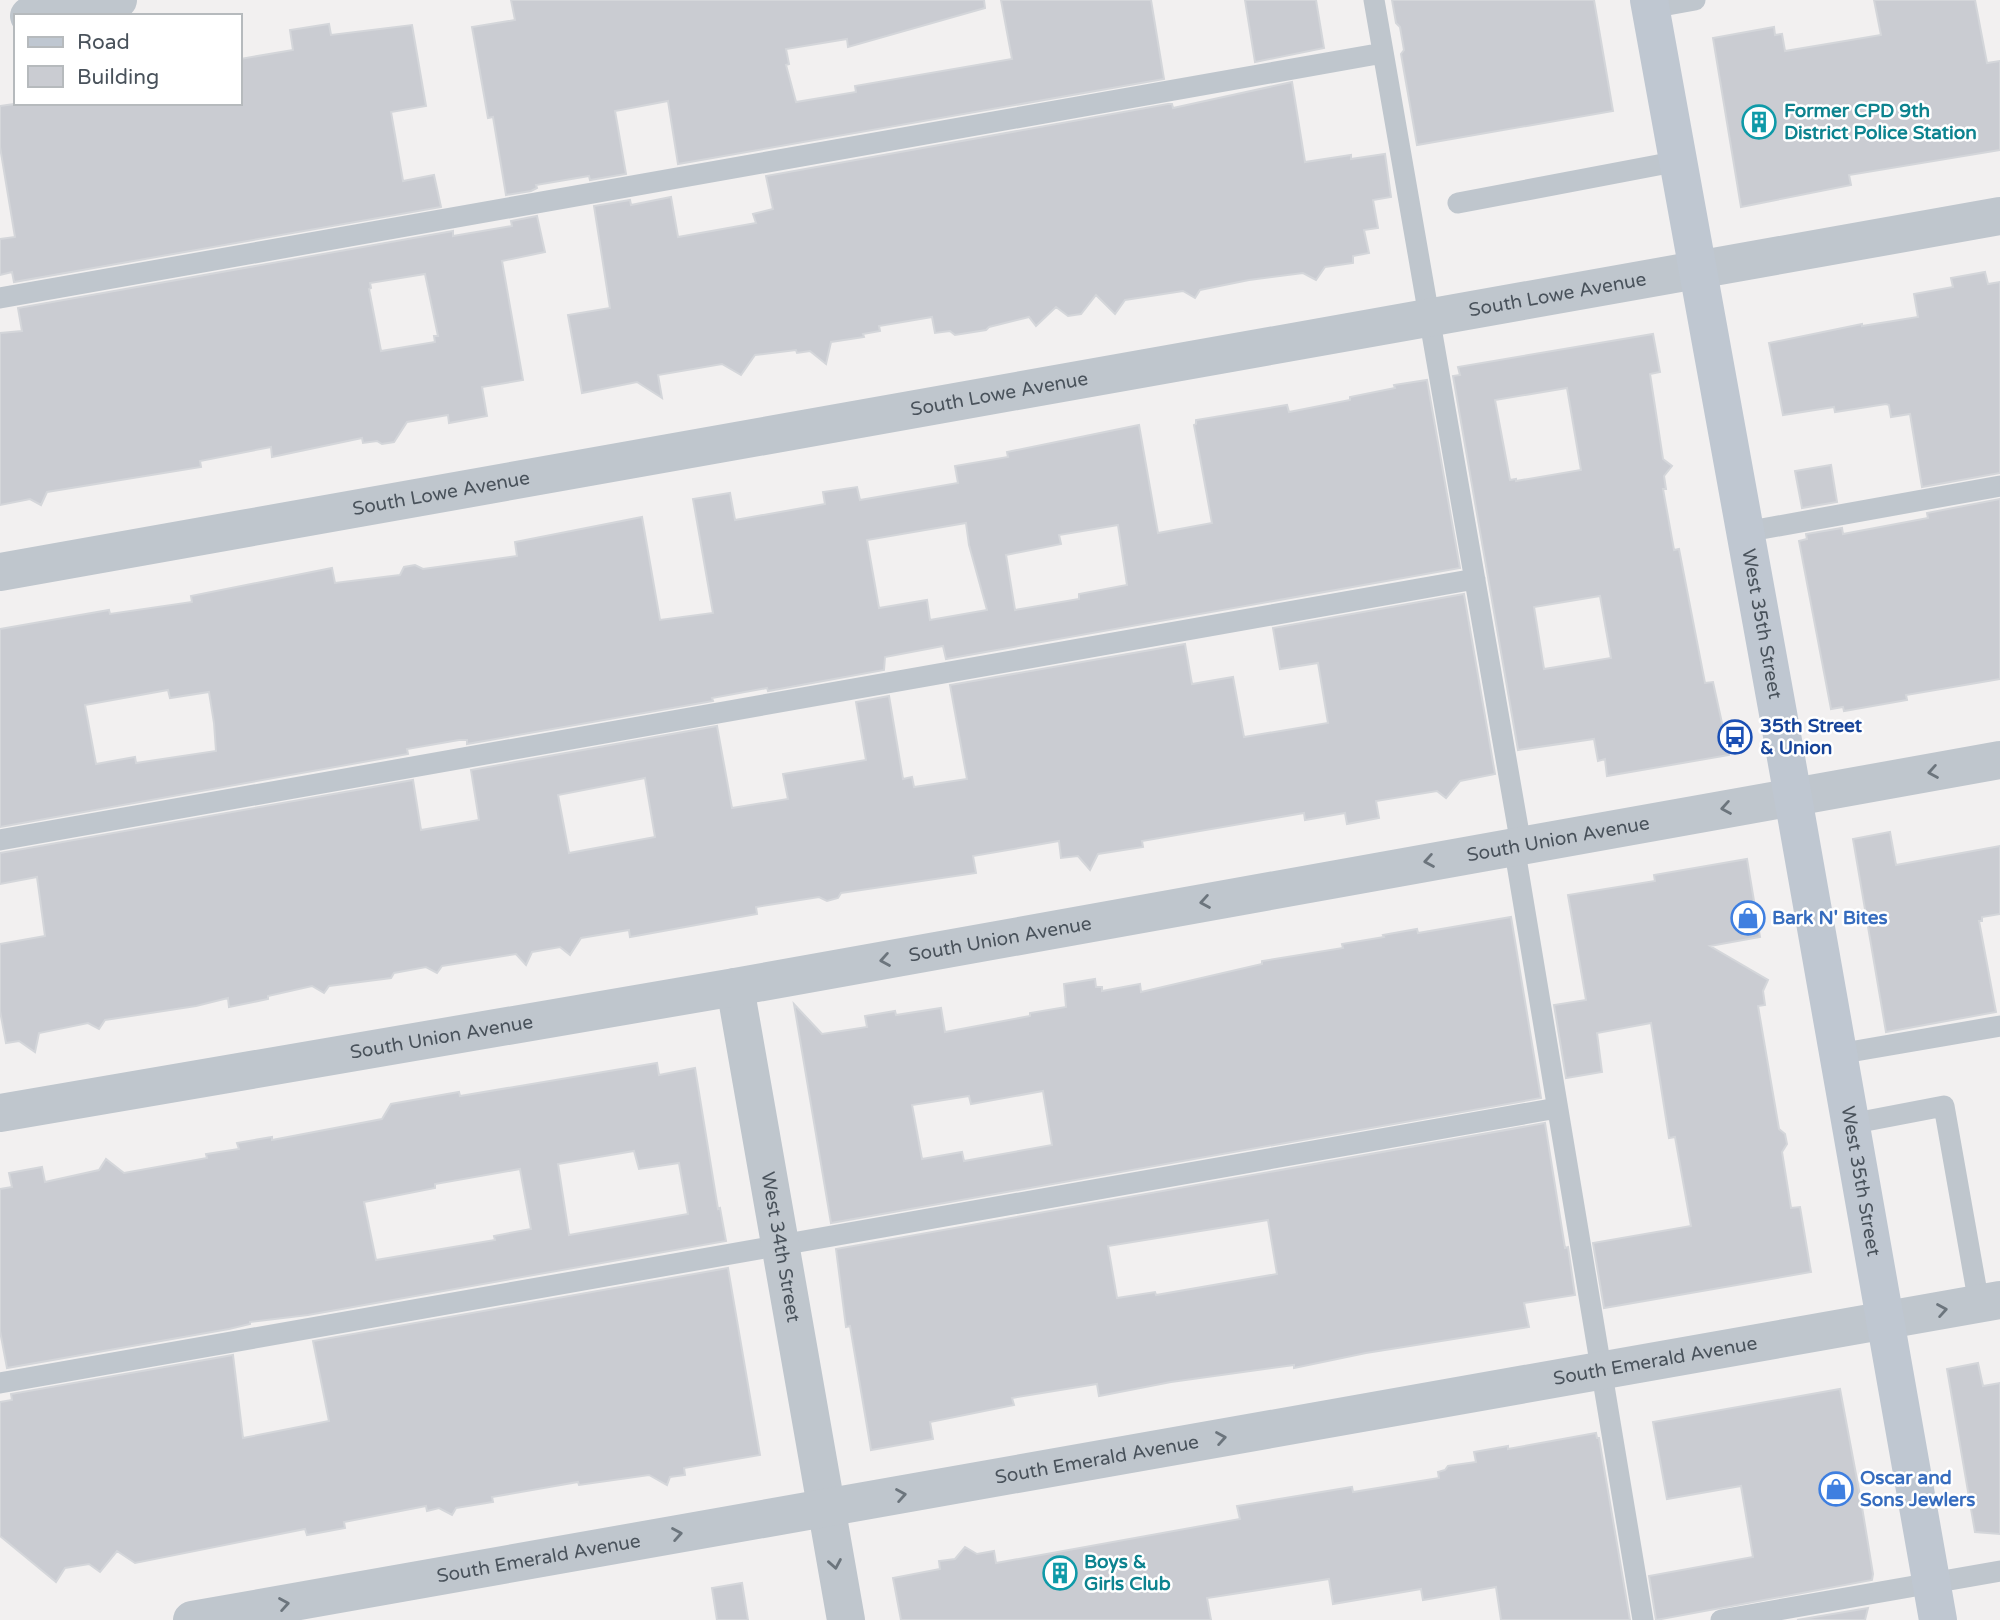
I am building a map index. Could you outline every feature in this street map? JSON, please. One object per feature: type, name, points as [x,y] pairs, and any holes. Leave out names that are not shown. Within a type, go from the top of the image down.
[{"type":"main road","name":"West 35th Street","points":[[1650,4],[1938,1620]]},
{"type":"street","points":[[40,14],[118,0]]},
{"type":"street","name":"South Lowe Avenue","points":[[0,572],[2000,216]]},
{"type":"street","name":"South Union Avenue","points":[[0,1112],[735,987],[2000,760]]},
{"type":"street","name":"West 34th Street","points":[[735,987],[846,1620]]},
{"type":"street","name":"South Emerald Avenue","points":[[192,1620],[1989,1302]]},
{"type":"lane","points":[[1374,0],[1475,579],[1557,1108],[1643,1620]]},
{"type":"lane","points":[[1650,4],[1695,0]]},
{"type":"lane","points":[[0,298],[1383,53]]},
{"type":"lane","points":[[1458,204],[1679,162]]},
{"type":"lane","points":[[1745,532],[2000,486]]},
{"type":"lane","points":[[0,840],[1475,579]]},
{"type":"lane","points":[[1838,1054],[2000,1026]]},
{"type":"lane","points":[[1850,1124],[1944,1106],[1989,1302]]},
{"type":"lane","points":[[0,1383],[1557,1108]]},
{"type":"lane","points":[[1721,1620],[2000,1571]]},
{"type":"building","points":[[511,0],[984,0],[985,8],[848,47],[847,39],[786,49],[789,64],[786,65],[796,102],[856,92],[855,86],[1012,59],[1001,0],[1151,0],[1164,79],[678,164],[668,101],[615,111],[626,174],[590,180],[589,176],[536,185],[537,188],[531,191],[506,195],[493,117],[488,118],[472,27],[515,20]]},
{"type":"building","points":[[1245,0],[1316,0],[1324,48],[1255,62]]},
{"type":"building","points":[[1392,0],[1594,0],[1613,111],[1417,145],[1401,54],[1404,50]]},
{"type":"building","points":[[1874,0],[1975,0],[1987,63],[2000,61],[2000,150],[1849,175],[1851,185],[1741,207],[1713,38],[1774,27],[1775,35],[1782,34],[1785,51],[1881,35]]},
{"type":"building","points":[[329,24],[331,35],[412,25],[426,106],[391,112],[403,181],[434,175],[441,207],[14,282],[12,272],[0,275],[0,239],[15,237],[0,147],[0,106],[242,105],[242,59],[293,50],[290,30]]},
{"type":"building","points":[[1292,82],[1305,162],[1351,155],[1351,159],[1385,154],[1391,197],[1373,200],[1378,228],[1364,230],[1369,253],[1353,256],[1353,263],[1325,267],[1316,280],[1303,273],[1200,290],[1195,298],[1183,291],[1125,300],[1115,314],[1096,295],[1081,314],[1068,316],[1056,307],[1036,326],[1029,317],[986,330],[955,335],[950,331],[935,333],[932,317],[879,326],[880,331],[863,334],[864,337],[831,342],[826,364],[810,351],[797,353],[796,350],[755,355],[741,375],[722,364],[658,375],[662,398],[637,382],[582,393],[568,315],[610,308],[594,206],[630,200],[631,205],[671,197],[678,237],[756,223],[753,214],[773,209],[766,176],[1168,104],[1172,104],[1173,108]]},
{"type":"building","points":[[537,216],[545,252],[502,261],[523,380],[482,387],[487,416],[449,423],[448,415],[407,422],[394,442],[363,443],[362,438],[272,457],[271,447],[200,461],[201,467],[47,492],[41,505],[30,499],[0,505],[0,333],[22,331],[18,308],[453,231],[453,236],[512,226],[511,221]],"holes":[[[425,274],[438,336],[434,336],[435,342],[381,351],[370,283]]]},
{"type":"building","points":[[1985,272],[1988,284],[2000,282],[2000,473],[1922,487],[1910,414],[1891,417],[1889,405],[1886,404],[1835,412],[1834,407],[1783,415],[1769,343],[1862,324],[1918,317],[1914,294],[1953,287],[1951,278]]},
{"type":"building","points":[[1653,334],[1660,372],[1650,374],[1663,459],[1672,466],[1664,476],[1666,489],[1663,489],[1674,550],[1679,549],[1705,683],[1713,682],[1729,755],[1607,776],[1605,759],[1598,761],[1594,739],[1518,750],[1453,376],[1460,375],[1458,367]],"holes":[[[1567,388],[1581,470],[1510,480],[1495,400]],[[1600,596],[1611,658],[1544,669],[1534,607]]]},
{"type":"building","points":[[1427,380],[1460,568],[946,659],[943,646],[885,657],[884,670],[768,691],[767,688],[712,698],[713,701],[467,744],[467,740],[459,740],[407,749],[408,754],[0,827],[0,629],[109,610],[110,614],[192,602],[191,596],[332,568],[335,583],[400,575],[404,567],[415,565],[423,569],[517,556],[515,542],[642,517],[660,620],[713,613],[693,499],[730,493],[735,520],[825,504],[823,492],[857,487],[860,500],[958,483],[955,466],[1008,457],[1007,452],[1139,425],[1158,533],[1212,523],[1194,425],[1196,420],[1287,405],[1289,412],[1350,400],[1350,397],[1395,388],[1394,385]],"holes":[[[966,523],[969,545],[987,610],[930,620],[927,600],[879,608],[867,540]],[[1118,525],[1127,585],[1079,594],[1079,599],[1015,610],[1006,555],[1061,544],[1059,535]],[[168,690],[170,698],[209,692],[216,751],[136,763],[135,757],[96,764],[85,705]]]},
{"type":"building","points":[[1831,465],[1837,502],[1802,508],[1795,471]]},
{"type":"building","points":[[2000,499],[2000,679],[1906,695],[1907,700],[1844,711],[1843,707],[1831,709],[1799,541],[1807,539],[1806,534],[1842,528],[1843,534],[1928,518],[1927,513]]},
{"type":"building","points":[[1464,594],[1495,774],[1460,781],[1446,798],[1437,791],[1376,801],[1379,818],[1347,824],[1345,813],[1305,820],[1304,813],[1142,841],[1143,847],[1098,854],[1090,870],[1078,856],[1061,858],[1059,841],[973,856],[976,873],[841,893],[838,898],[827,901],[819,897],[756,907],[757,914],[630,937],[629,930],[581,938],[570,955],[560,947],[532,952],[526,965],[516,954],[442,966],[437,973],[426,967],[394,973],[391,978],[329,986],[324,993],[312,986],[229,1007],[228,998],[196,1006],[105,1020],[99,1029],[88,1023],[39,1033],[35,1052],[19,1041],[6,1043],[0,1011],[0,944],[45,936],[37,877],[0,884],[0,853],[413,780],[421,830],[479,820],[471,770],[717,726],[732,808],[788,799],[783,774],[866,760],[856,702],[889,696],[903,779],[912,777],[914,787],[967,779],[950,685],[1185,644],[1192,684],[1233,677],[1244,737],[1328,723],[1318,663],[1280,669],[1273,628]],"holes":[[[645,778],[655,837],[569,853],[558,795]]]},
{"type":"building","points":[[1890,832],[1896,865],[2000,846],[2000,914],[1982,917],[1982,921],[1979,921],[1996,1012],[1886,1032],[1853,839]]},
{"type":"building","points":[[1747,859],[1760,937],[1710,946],[1768,980],[1763,991],[1765,1005],[1758,1006],[1779,1129],[1785,1134],[1787,1144],[1782,1152],[1791,1208],[1800,1207],[1811,1272],[1604,1308],[1593,1243],[1691,1226],[1675,1137],[1669,1138],[1651,1023],[1597,1033],[1602,1072],[1566,1078],[1554,1005],[1586,1000],[1568,895],[1655,881],[1654,875]]},
{"type":"building","points":[[1511,917],[1541,1098],[831,1223],[794,1004],[822,1034],[867,1027],[865,1016],[895,1011],[896,1015],[941,1008],[945,1032],[1066,1007],[1064,984],[1095,979],[1096,987],[1102,987],[1102,991],[1140,984],[1141,992],[1262,964],[1262,961],[1343,948],[1342,944],[1384,937],[1383,935],[1417,929],[1418,933]],"holes":[[[1043,1091],[1052,1145],[964,1161],[962,1152],[922,1159],[912,1105],[969,1096],[971,1104]]]},
{"type":"building","points":[[657,1063],[659,1075],[695,1068],[718,1209],[720,1208],[726,1241],[308,1315],[250,1322],[229,1329],[7,1368],[0,1331],[0,1189],[12,1187],[9,1173],[42,1167],[45,1182],[99,1170],[106,1159],[124,1173],[207,1158],[206,1154],[239,1149],[237,1143],[272,1137],[272,1140],[382,1119],[391,1104],[459,1092],[460,1096]],"holes":[[[634,1151],[639,1169],[679,1163],[688,1214],[569,1235],[558,1164]],[[520,1169],[531,1229],[494,1236],[495,1240],[376,1260],[364,1202],[435,1188],[435,1184]]]},
{"type":"building","points":[[1545,1123],[1575,1295],[1524,1303],[1529,1327],[1366,1353],[1294,1368],[1294,1365],[1171,1382],[1099,1396],[1097,1384],[1012,1398],[1014,1405],[930,1422],[933,1439],[871,1450],[850,1326],[846,1327],[836,1249]],"holes":[[[1268,1220],[1277,1274],[1156,1295],[1155,1292],[1117,1298],[1108,1246]]]},
{"type":"building","points":[[728,1268],[760,1455],[684,1468],[685,1475],[670,1477],[667,1485],[649,1475],[579,1485],[578,1482],[492,1497],[493,1502],[456,1508],[452,1515],[439,1508],[427,1511],[426,1506],[344,1522],[345,1528],[307,1535],[305,1529],[135,1563],[117,1551],[100,1572],[89,1564],[65,1568],[56,1582],[0,1536],[0,1402],[12,1400],[11,1394],[233,1355],[243,1438],[329,1421],[313,1341]]},
{"type":"building","points":[[1978,1363],[1983,1386],[2000,1383],[2000,1534],[1975,1532],[1947,1369]]},
{"type":"building","points":[[1840,1389],[1861,1501],[1872,1580],[1656,1620],[1649,1576],[1753,1557],[1741,1486],[1667,1499],[1653,1422]]},
{"type":"building","points":[[1596,1433],[1630,1620],[1501,1620],[1496,1587],[1423,1600],[1421,1589],[1333,1604],[1329,1579],[1207,1598],[1211,1620],[901,1620],[893,1578],[940,1569],[939,1561],[955,1559],[965,1547],[977,1554],[994,1551],[996,1563],[1240,1519],[1237,1506],[1352,1487],[1353,1492],[1439,1478],[1438,1472],[1448,1466],[1476,1462],[1474,1452],[1508,1446],[1508,1449]]},
{"type":"building","points":[[742,1583],[748,1620],[717,1620],[712,1588]]},
{"type":"building","points":[[1868,1608],[1865,1620],[1797,1620]]},
{"type":"place","name":"Former CPD 9th District Police Station","points":[[1759,122]]},
{"type":"place","name":"35th Street & Union","points":[[1735,737]]},
{"type":"place","name":"Bark N' Bites","points":[[1748,918]]},
{"type":"place","name":"Oscar and Sons Jewlers","points":[[1836,1489]]},
{"type":"place","name":"Boys & Girls Club","points":[[1060,1573]]}]
